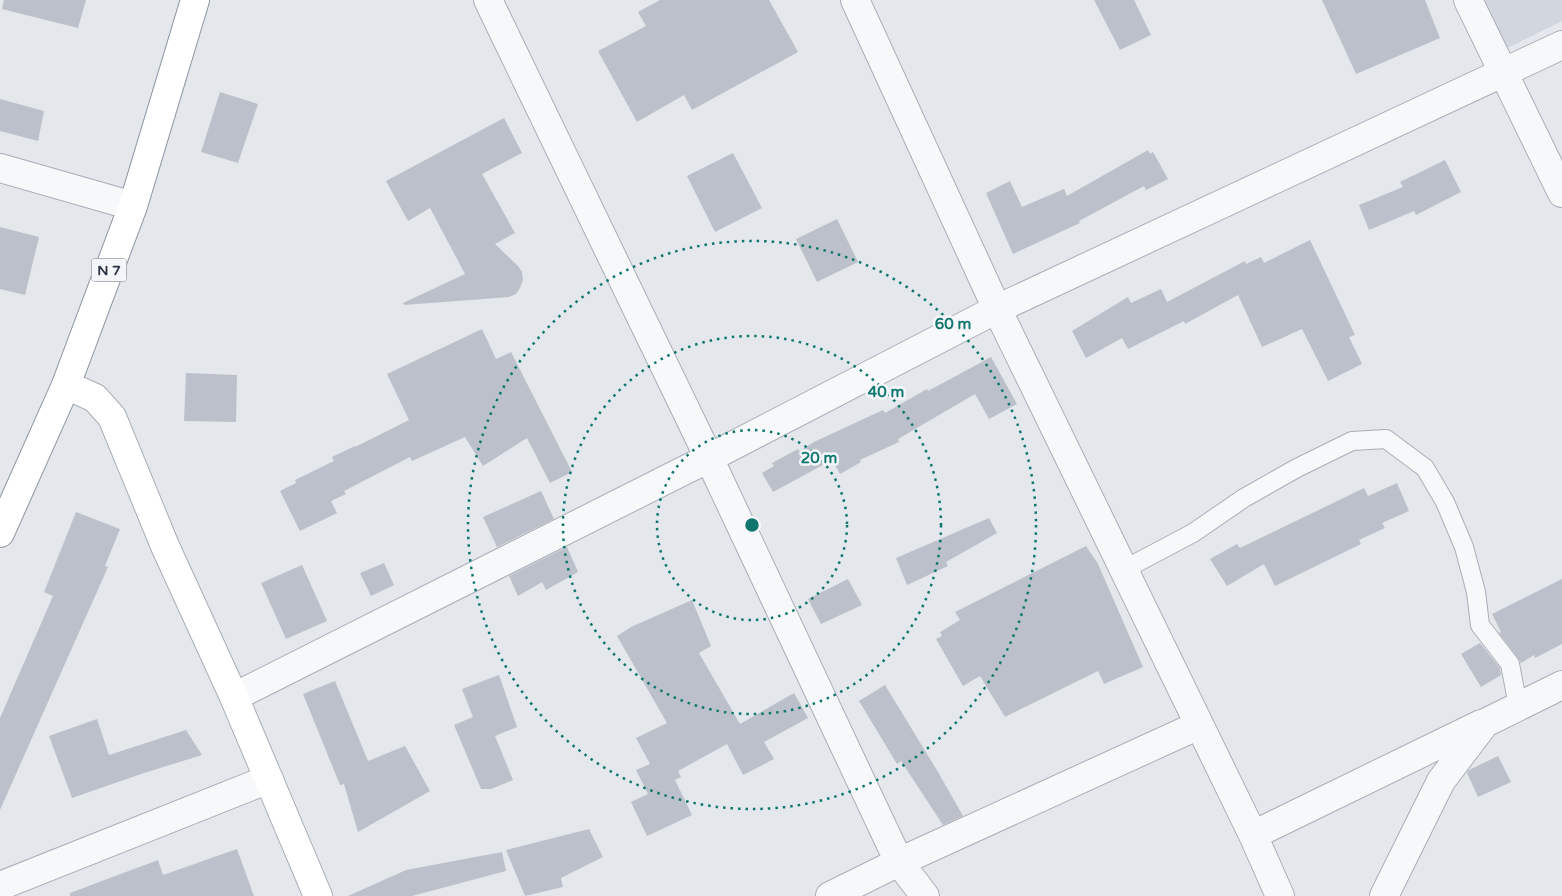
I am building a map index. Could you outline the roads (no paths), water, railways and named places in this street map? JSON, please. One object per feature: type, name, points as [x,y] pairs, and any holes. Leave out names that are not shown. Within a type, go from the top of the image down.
[{"type":"main road","name":"N 7","points":[[0,533],[66,385],[133,206],[195,0]]},
{"type":"main road","points":[[66,385],[95,398],[112,417],[165,546],[234,697],[318,896]]},
{"type":"street","points":[[488,0],[709,458],[900,862],[925,896]]},
{"type":"street","points":[[855,0],[998,309],[1280,896]]},
{"type":"street","points":[[1468,0],[1562,193]]},
{"type":"street","points":[[234,697],[709,458],[998,309],[1562,45]]},
{"type":"street","points":[[0,168],[133,206]]},
{"type":"street","points":[[1252,835],[1562,685]]},
{"type":"street","points":[[1384,896],[1441,781],[1485,722]]},
{"type":"street","points":[[830,896],[1199,725]]},
{"type":"street","points":[[0,886],[269,779]]},
{"type":"lane","points":[[1124,570],[1193,533],[1244,498],[1297,468],[1352,441],[1386,439],[1425,468],[1445,502],[1464,547],[1476,592],[1480,625],[1510,664],[1518,706]]}]
